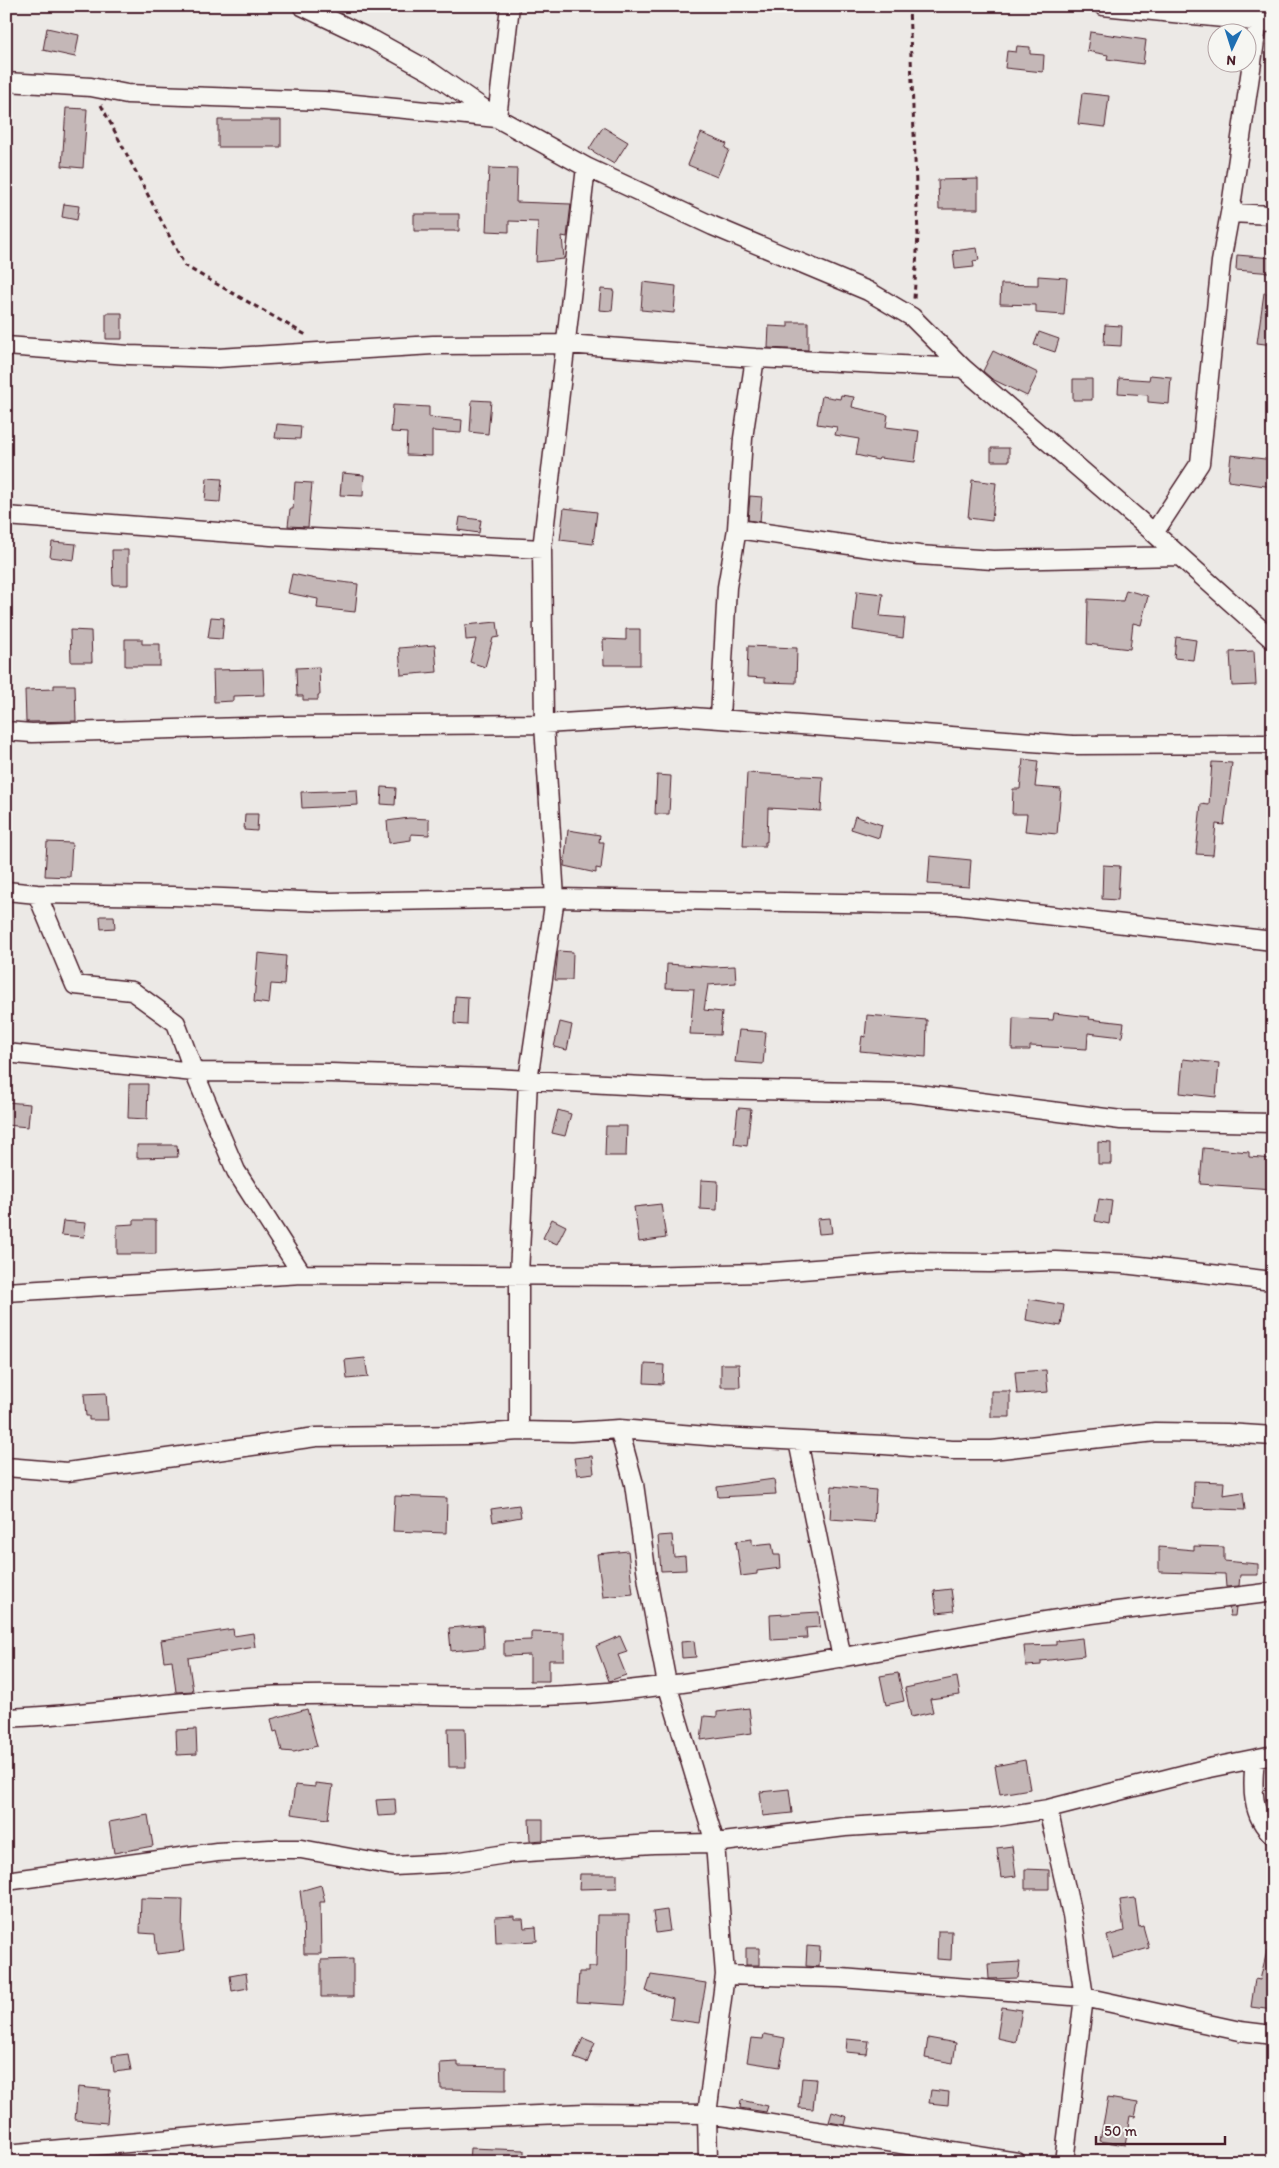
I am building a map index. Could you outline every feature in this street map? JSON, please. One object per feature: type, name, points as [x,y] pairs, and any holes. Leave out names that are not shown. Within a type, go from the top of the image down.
[{"type":"street","points":[[302,6],[373,40],[431,72],[498,118],[586,166],[713,226],[868,291],[912,318],[963,368],[1154,533],[1273,640]]},
{"type":"street","points":[[498,118],[510,6]]},
{"type":"street","points":[[1103,6],[1266,22],[1221,262],[1200,463],[1154,533]]},
{"type":"street","points":[[6,82],[91,87],[127,94],[324,101],[498,118]]},
{"type":"street","points":[[519,1431],[519,1276],[528,1080],[555,898],[544,724],[542,549],[586,166]]},
{"type":"street","points":[[1230,213],[1273,215]]},
{"type":"street","points":[[6,346],[129,355],[218,358],[433,345],[567,344],[755,358],[963,368]]},
{"type":"street","points":[[720,718],[728,587],[737,529],[742,438],[755,358]]},
{"type":"street","points":[[6,516],[271,536],[542,549]]},
{"type":"street","points":[[737,529],[919,555],[993,560],[1179,556]]},
{"type":"street","points":[[6,731],[32,733],[284,726],[544,724],[679,716],[1073,745],[1273,744]]},
{"type":"street","points":[[6,891],[37,894],[172,896],[328,902],[555,898],[957,905],[1273,941]]},
{"type":"street","points":[[37,894],[75,985],[132,991],[176,1023],[194,1072],[236,1171],[302,1274]]},
{"type":"street","points":[[6,1052],[194,1072],[331,1073],[528,1080],[700,1089],[911,1094],[1121,1120],[1273,1123]]},
{"type":"street","points":[[6,1292],[302,1274],[635,1276],[761,1273],[909,1262],[990,1263],[1055,1261],[1123,1264],[1273,1280]]},
{"type":"street","points":[[619,1430],[634,1484],[648,1583],[667,1684],[715,1843],[725,1974],[708,2114],[708,2162]]},
{"type":"street","points":[[6,1467],[67,1472],[316,1437],[466,1435],[519,1431],[571,1432],[619,1430],[798,1442],[968,1450],[992,1450],[1155,1432],[1273,1436]]},
{"type":"street","points":[[798,1442],[842,1658]]},
{"type":"street","points":[[6,1718],[196,1701],[298,1695],[522,1696],[605,1692],[842,1658],[1125,1609],[1176,1605],[1273,1592]]},
{"type":"street","points":[[6,1881],[217,1852],[301,1849],[394,1866],[448,1863],[512,1853],[652,1844],[715,1843],[845,1827],[991,1818],[1048,1809],[1209,1768],[1273,1755]]},
{"type":"street","points":[[1255,1759],[1254,1800],[1262,1826],[1273,1836]]},
{"type":"street","points":[[1048,1809],[1072,1915],[1084,1996],[1064,2162]]},
{"type":"street","points":[[725,1974],[841,1978],[1084,1996],[1240,2031],[1273,2034]]},
{"type":"street","points":[[6,2154],[230,2133],[392,2121],[585,2113],[708,2114],[1017,2162]]},
{"type":"path","points":[[908,6],[918,235],[912,318]]},
{"type":"path","points":[[91,87],[185,266],[311,338]]},
{"type":"building","points":[[47,28],[79,35],[75,57],[43,50]]},
{"type":"building","points":[[1090,32],[1146,40],[1143,64],[1107,59],[1108,55],[1087,51]]},
{"type":"building","points":[[1017,46],[1030,47],[1030,54],[1044,55],[1043,72],[1005,68],[1007,51],[1016,52]]},
{"type":"building","points":[[1082,93],[1109,96],[1105,127],[1078,124]]},
{"type":"building","points":[[66,108],[87,109],[83,168],[62,166]]},
{"type":"building","points":[[218,120],[281,120],[281,147],[218,147]]},
{"type":"building","points":[[603,127],[628,142],[614,164],[589,149]]},
{"type":"building","points":[[701,133],[727,144],[725,148],[729,150],[717,177],[688,165]]},
{"type":"building","points":[[489,168],[517,169],[516,202],[571,204],[567,237],[562,236],[564,259],[536,262],[538,222],[509,221],[509,232],[486,231]]},
{"type":"building","points":[[978,179],[978,209],[939,209],[938,180]]},
{"type":"building","points":[[64,204],[79,206],[77,220],[62,217]]},
{"type":"building","points":[[414,214],[459,214],[459,231],[414,231]]},
{"type":"building","points":[[977,248],[979,260],[973,261],[974,267],[955,269],[953,251]]},
{"type":"building","points":[[1237,255],[1273,258],[1273,273],[1236,270]]},
{"type":"building","points":[[1038,276],[1067,278],[1064,315],[1036,313],[1036,305],[1000,304],[1001,284],[1038,285]]},
{"type":"building","points":[[643,282],[676,286],[674,313],[641,310]]},
{"type":"building","points":[[601,289],[614,290],[612,311],[599,310]]},
{"type":"building","points":[[1264,293],[1273,294],[1273,345],[1257,343]]},
{"type":"building","points":[[106,313],[122,313],[122,339],[106,339]]},
{"type":"building","points":[[788,322],[808,322],[808,350],[768,348],[769,326],[788,327]]},
{"type":"building","points":[[1105,325],[1122,326],[1121,346],[1104,345]]},
{"type":"building","points":[[1039,332],[1059,339],[1055,352],[1034,345]]},
{"type":"building","points":[[993,351],[1038,373],[1027,396],[992,379],[983,371]]},
{"type":"building","points":[[1150,375],[1171,377],[1169,404],[1148,402],[1148,395],[1118,393],[1119,378],[1149,380]]},
{"type":"building","points":[[1073,379],[1092,379],[1092,400],[1073,400]]},
{"type":"building","points":[[841,395],[854,397],[852,407],[888,415],[886,427],[919,431],[915,462],[879,458],[878,460],[856,455],[859,439],[835,435],[837,427],[817,424],[822,396],[840,399]]},
{"type":"building","points":[[472,400],[491,401],[488,434],[470,432]]},
{"type":"building","points":[[393,405],[429,407],[429,417],[462,420],[461,433],[432,431],[432,456],[406,455],[407,433],[391,432]]},
{"type":"building","points":[[277,424],[301,426],[300,439],[275,438]]},
{"type":"building","points":[[991,448],[1009,448],[1009,461],[991,461]]},
{"type":"building","points":[[1231,455],[1273,460],[1273,487],[1228,481]]},
{"type":"building","points":[[342,473],[364,475],[363,496],[340,495]]},
{"type":"building","points":[[207,478],[222,479],[220,502],[205,501]]},
{"type":"building","points":[[972,480],[996,483],[992,521],[968,518]]},
{"type":"building","points":[[295,482],[312,483],[308,527],[288,526],[290,509],[293,509]]},
{"type":"building","points":[[750,496],[762,497],[760,522],[748,520]]},
{"type":"building","points":[[564,508],[597,512],[593,544],[560,540]]},
{"type":"building","points":[[460,517],[481,520],[479,533],[458,530]]},
{"type":"building","points":[[52,542],[76,544],[74,560],[50,557]]},
{"type":"building","points":[[112,550],[128,550],[128,585],[113,585]]},
{"type":"building","points":[[292,574],[358,584],[355,612],[317,608],[318,599],[288,593]]},
{"type":"building","points":[[1126,590],[1148,596],[1141,625],[1133,623],[1130,649],[1087,644],[1088,599],[1123,601]]},
{"type":"building","points":[[857,591],[883,594],[880,616],[905,618],[903,638],[853,630]]},
{"type":"building","points":[[211,617],[224,618],[222,639],[208,638]]},
{"type":"building","points":[[497,622],[499,637],[493,638],[485,667],[470,662],[476,639],[466,640],[465,625]]},
{"type":"building","points":[[626,629],[640,629],[640,665],[604,665],[603,639],[626,640]]},
{"type":"building","points":[[70,630],[91,631],[92,662],[71,662]]},
{"type":"building","points":[[1176,637],[1196,640],[1193,660],[1174,658]]},
{"type":"building","points":[[125,639],[142,639],[142,644],[160,644],[160,666],[125,666]]},
{"type":"building","points":[[435,645],[437,672],[401,675],[399,648]]},
{"type":"building","points":[[748,646],[797,648],[796,683],[765,682],[765,678],[747,677]]},
{"type":"building","points":[[1254,651],[1256,685],[1232,686],[1230,652]]},
{"type":"building","points":[[319,667],[320,695],[318,695],[318,700],[303,700],[303,696],[297,696],[296,668]]},
{"type":"building","points":[[263,669],[264,695],[233,696],[233,701],[214,702],[213,670]]},
{"type":"building","points":[[54,685],[75,685],[76,721],[26,722],[25,690],[54,689]]},
{"type":"building","points":[[1023,759],[1038,761],[1035,787],[1061,789],[1057,834],[1025,831],[1027,814],[1012,814],[1013,789],[1020,789]]},
{"type":"building","points":[[1212,762],[1232,763],[1224,825],[1216,824],[1213,855],[1196,854],[1201,804],[1209,805]]},
{"type":"building","points":[[747,773],[823,777],[821,811],[768,808],[767,842],[765,842],[765,846],[743,846]]},
{"type":"building","points":[[657,775],[671,776],[669,814],[655,814]]},
{"type":"building","points":[[382,787],[396,788],[395,805],[381,804]]},
{"type":"building","points":[[357,790],[358,805],[302,808],[301,792]]},
{"type":"building","points":[[245,814],[258,814],[257,831],[244,830]]},
{"type":"building","points":[[855,816],[882,825],[879,838],[851,829]]},
{"type":"building","points":[[409,818],[429,819],[429,835],[411,834],[411,840],[389,843],[387,821]]},
{"type":"building","points":[[568,830],[600,835],[599,842],[604,842],[601,869],[596,868],[596,873],[564,866]]},
{"type":"building","points":[[47,842],[72,843],[70,877],[45,876]]},
{"type":"building","points":[[930,856],[971,860],[969,887],[928,884]]},
{"type":"building","points":[[1103,865],[1120,866],[1118,900],[1102,899]]},
{"type":"building","points":[[100,916],[114,916],[115,928],[101,929]]},
{"type":"building","points":[[558,951],[573,952],[572,980],[555,980]]},
{"type":"building","points":[[258,953],[286,956],[284,985],[271,984],[269,1004],[254,1002]]},
{"type":"building","points":[[667,964],[712,967],[735,966],[736,983],[708,985],[704,1010],[722,1012],[720,1035],[690,1034],[694,989],[666,988]]},
{"type":"building","points":[[455,996],[468,997],[467,1025],[454,1024]]},
{"type":"building","points":[[1054,1013],[1124,1023],[1122,1037],[1088,1033],[1087,1049],[1030,1046],[1030,1050],[1012,1050],[1013,1018],[1053,1020]]},
{"type":"building","points":[[867,1015],[927,1020],[926,1057],[860,1051],[862,1036],[865,1037]]},
{"type":"building","points":[[560,1022],[572,1025],[567,1050],[554,1047]]},
{"type":"building","points":[[739,1030],[766,1032],[763,1064],[735,1062]]},
{"type":"building","points":[[1183,1059],[1219,1063],[1216,1097],[1180,1093]]},
{"type":"building","points":[[129,1084],[148,1084],[147,1119],[128,1118]]},
{"type":"building","points":[[6,1102],[30,1104],[28,1127],[6,1125]]},
{"type":"building","points":[[738,1108],[751,1109],[747,1146],[734,1144]]},
{"type":"building","points":[[558,1110],[571,1114],[565,1136],[552,1133]]},
{"type":"building","points":[[606,1126],[627,1126],[626,1156],[605,1156]]},
{"type":"building","points":[[1098,1142],[1111,1143],[1111,1164],[1098,1164]]},
{"type":"building","points":[[137,1145],[177,1145],[178,1157],[137,1158]]},
{"type":"building","points":[[1203,1148],[1249,1152],[1249,1157],[1273,1159],[1273,1189],[1200,1184]]},
{"type":"building","points":[[701,1180],[718,1181],[717,1210],[700,1209]]},
{"type":"building","points":[[1099,1199],[1112,1201],[1109,1224],[1095,1221]]},
{"type":"building","points":[[661,1204],[666,1238],[639,1242],[634,1207]]},
{"type":"building","points":[[830,1218],[832,1233],[819,1234],[817,1219]]},
{"type":"building","points":[[552,1219],[566,1226],[557,1244],[543,1238]]},
{"type":"building","points":[[134,1220],[156,1220],[156,1254],[117,1254],[117,1225],[134,1224]]},
{"type":"building","points":[[63,1221],[86,1223],[84,1237],[61,1235]]},
{"type":"building","points":[[1029,1299],[1064,1305],[1061,1326],[1026,1320]]},
{"type":"building","points":[[365,1358],[368,1377],[347,1379],[345,1360]]},
{"type":"building","points":[[645,1364],[664,1365],[663,1384],[644,1383]]},
{"type":"building","points":[[721,1364],[739,1364],[740,1387],[721,1387]]},
{"type":"building","points":[[1046,1370],[1048,1392],[1017,1394],[1015,1372]]},
{"type":"building","points":[[991,1391],[1010,1391],[1010,1417],[991,1417]]},
{"type":"building","points":[[106,1393],[108,1420],[89,1420],[89,1416],[86,1416],[84,1394]]},
{"type":"building","points":[[592,1456],[594,1473],[577,1475],[574,1458]]},
{"type":"building","points":[[774,1479],[776,1494],[718,1497],[717,1487]]},
{"type":"building","points":[[1194,1481],[1224,1482],[1223,1495],[1243,1492],[1245,1510],[1193,1508]]},
{"type":"building","points":[[832,1486],[876,1490],[874,1522],[830,1519]]},
{"type":"building","points":[[395,1496],[447,1498],[446,1533],[393,1531]]},
{"type":"building","points":[[519,1505],[521,1517],[493,1522],[491,1509]]},
{"type":"building","points":[[672,1535],[674,1557],[685,1556],[686,1570],[661,1571],[658,1536]]},
{"type":"building","points":[[752,1539],[752,1545],[772,1543],[774,1555],[780,1555],[781,1568],[757,1571],[757,1574],[741,1576],[736,1541]]},
{"type":"building","points":[[1194,1546],[1224,1547],[1224,1561],[1258,1564],[1258,1575],[1240,1575],[1239,1586],[1226,1587],[1225,1574],[1159,1572],[1159,1547],[1194,1550]]},
{"type":"building","points":[[628,1551],[633,1594],[603,1597],[597,1554]]},
{"type":"building","points":[[951,1589],[954,1611],[937,1613],[934,1591]]},
{"type":"building","points":[[1236,1607],[1235,1616],[1230,1616],[1229,1608]]},
{"type":"building","points":[[819,1612],[820,1627],[806,1628],[807,1638],[771,1640],[770,1615]]},
{"type":"building","points":[[483,1625],[484,1648],[451,1651],[449,1628]]},
{"type":"building","points":[[233,1629],[234,1636],[253,1633],[255,1647],[188,1658],[193,1691],[176,1692],[172,1660],[164,1661],[161,1640]]},
{"type":"building","points":[[531,1632],[564,1633],[564,1660],[549,1660],[549,1681],[530,1681],[530,1655],[504,1656],[504,1641],[531,1640]]},
{"type":"building","points":[[620,1636],[627,1652],[618,1655],[626,1675],[609,1681],[596,1646]]},
{"type":"building","points":[[1082,1638],[1084,1656],[1041,1661],[1041,1665],[1026,1666],[1024,1646],[1056,1645],[1056,1641]]},
{"type":"building","points":[[694,1641],[696,1657],[682,1658],[681,1642]]},
{"type":"building","points":[[898,1673],[904,1701],[886,1705],[880,1676]]},
{"type":"building","points":[[957,1677],[960,1695],[930,1699],[933,1712],[911,1717],[905,1688]]},
{"type":"building","points":[[749,1708],[752,1733],[701,1740],[704,1716],[717,1717],[717,1712]]},
{"type":"building","points":[[307,1709],[317,1746],[294,1752],[282,1751],[277,1731],[274,1732],[271,1719]]},
{"type":"building","points":[[448,1728],[465,1728],[466,1767],[449,1767]]},
{"type":"building","points":[[196,1729],[197,1754],[177,1755],[176,1730]]},
{"type":"building","points":[[1025,1760],[1030,1789],[1000,1794],[995,1766]]},
{"type":"building","points":[[315,1783],[333,1785],[328,1819],[291,1814],[295,1785],[315,1787]]},
{"type":"building","points":[[789,1789],[792,1813],[763,1816],[760,1792]]},
{"type":"building","points":[[395,1799],[396,1815],[378,1816],[376,1800]]},
{"type":"building","points":[[148,1815],[153,1846],[114,1853],[109,1822]]},
{"type":"building","points":[[529,1819],[543,1819],[543,1840],[530,1841]]},
{"type":"building","points":[[1012,1846],[1016,1876],[1001,1878],[997,1848]]},
{"type":"building","points":[[1025,1869],[1049,1870],[1049,1889],[1025,1889]]},
{"type":"building","points":[[580,1874],[617,1874],[617,1888],[579,1889]]},
{"type":"building","points":[[321,1885],[325,1902],[320,1902],[321,1954],[304,1954],[303,1914],[300,1891]]},
{"type":"building","points":[[141,1898],[183,1899],[182,1932],[184,1951],[157,1954],[155,1934],[140,1933]]},
{"type":"building","points":[[1135,1898],[1139,1927],[1143,1926],[1149,1948],[1113,1958],[1107,1936],[1124,1931],[1120,1900]]},
{"type":"building","points":[[667,1910],[670,1931],[656,1933],[653,1912]]},
{"type":"building","points":[[597,1915],[629,1915],[628,1986],[625,2005],[577,2002],[579,1972],[588,1972],[588,1967],[596,1967]]},
{"type":"building","points":[[514,1916],[514,1919],[523,1919],[524,1928],[536,1927],[537,1941],[496,1943],[495,1917]]},
{"type":"building","points":[[938,1931],[952,1931],[951,1960],[937,1959]]},
{"type":"building","points":[[807,1946],[820,1947],[819,1967],[806,1966]]},
{"type":"building","points":[[746,1948],[759,1948],[759,1965],[746,1965]]},
{"type":"building","points":[[1267,1951],[1273,1951],[1273,2010],[1251,2007],[1255,1979],[1260,1980]]},
{"type":"building","points":[[353,1959],[353,1997],[321,1997],[321,1960]]},
{"type":"building","points":[[1020,1962],[1018,1978],[989,1979],[988,1964]]},
{"type":"building","points":[[246,1973],[248,1988],[232,1991],[230,1976]]},
{"type":"building","points":[[651,1975],[706,1983],[699,2023],[670,2019],[673,1999],[646,1991]]},
{"type":"building","points":[[1002,2007],[1022,2010],[1016,2042],[997,2038]]},
{"type":"building","points":[[764,2034],[785,2038],[780,2067],[747,2062],[751,2038],[763,2039]]},
{"type":"building","points":[[583,2038],[595,2043],[587,2063],[574,2058]]},
{"type":"building","points":[[928,2038],[956,2043],[953,2063],[925,2058]]},
{"type":"building","points":[[847,2039],[869,2041],[867,2054],[846,2052]]},
{"type":"building","points":[[128,2054],[131,2070],[114,2072],[112,2056]]},
{"type":"building","points":[[458,2062],[458,2066],[506,2067],[506,2090],[441,2089],[440,2063]]},
{"type":"building","points":[[802,2078],[816,2079],[813,2109],[799,2108]]},
{"type":"building","points":[[78,2087],[110,2090],[107,2123],[75,2120]]},
{"type":"building","points":[[931,2090],[949,2092],[948,2105],[929,2103]]},
{"type":"building","points":[[1108,2098],[1138,2103],[1135,2117],[1130,2116],[1125,2145],[1100,2141]]},
{"type":"building","points":[[741,2100],[768,2106],[766,2112],[740,2108]]},
{"type":"building","points":[[832,2112],[847,2117],[845,2125],[829,2122]]},
{"type":"building","points":[[470,2148],[524,2150],[524,2162],[469,2162]]}]
